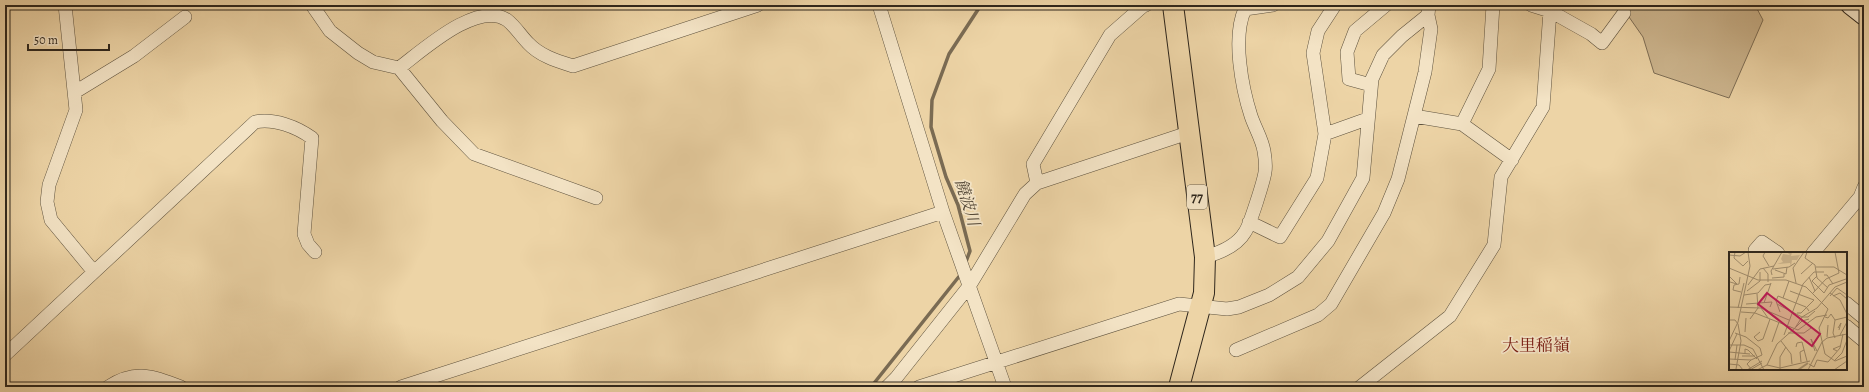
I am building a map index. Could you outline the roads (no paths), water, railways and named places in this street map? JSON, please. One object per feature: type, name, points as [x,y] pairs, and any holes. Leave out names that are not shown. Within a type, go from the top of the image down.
[{"type":"main road","name":"77","points":[[1173,5],[1188,133],[1205,257],[1204,293],[1179,387]]},
{"type":"main road","points":[[1850,5],[1864,16]]},
{"type":"street","points":[[65,5],[76,110],[49,185],[47,202],[51,220],[94,272]]},
{"type":"street","points":[[312,5],[330,31],[358,53],[373,62],[399,68],[442,121],[474,154],[596,198]]},
{"type":"street","points":[[399,68],[461,22],[485,14],[499,15],[508,20],[529,44],[548,58],[573,66],[758,5]]},
{"type":"street","points":[[879,5],[943,212],[1005,387]]},
{"type":"street","points":[[1037,183],[1033,164],[1110,35],[1146,5]]},
{"type":"street","points":[[1205,257],[1219,253],[1237,242],[1245,232],[1265,172],[1264,150],[1251,116],[1242,76],[1239,40],[1242,16],[1246,9],[1274,5]]},
{"type":"street","points":[[1249,222],[1280,237],[1317,178],[1325,134],[1313,53],[1318,31],[1335,5]]},
{"type":"street","points":[[1371,85],[1349,79],[1347,52],[1355,31],[1386,5]]},
{"type":"street","points":[[1462,124],[1489,69],[1493,5]]},
{"type":"street","points":[[1531,5],[1550,8],[1591,34],[1602,43],[1624,13]]},
{"type":"street","points":[[1360,387],[1450,316],[1494,245],[1501,177],[1542,107],[1550,8]]},
{"type":"street","points":[[919,387],[1179,304],[1201,305],[1227,309],[1239,307],[1269,295],[1298,277],[1328,241],[1363,178],[1371,85],[1372,79],[1383,55],[1428,10]]},
{"type":"street","points":[[1236,350],[1318,315],[1331,304],[1384,213],[1398,179],[1425,72],[1431,29],[1428,10]]},
{"type":"street","points":[[75,92],[134,56],[185,17]]},
{"type":"street","points":[[1414,116],[1462,124],[1512,160]]},
{"type":"street","points":[[1325,134],[1367,119]]},
{"type":"street","points":[[5,355],[255,122],[264,120],[300,129],[312,138],[304,234],[308,244],[315,252]]},
{"type":"street","points":[[887,387],[896,378],[970,285],[1025,194],[1037,183],[1188,133]]},
{"type":"street","points":[[1814,252],[1860,196],[1864,187]]},
{"type":"street","points":[[401,387],[943,212]]},
{"type":"street","points":[[1757,252],[1754,250],[1762,242],[1777,252]]},
{"type":"street","points":[[1847,304],[1864,318]]},
{"type":"street","points":[[1847,327],[1864,342]]},
{"type":"street","points":[[108,387],[118,380],[137,375],[158,378],[182,387]]},
{"type":"waterway","name":"饒波川","points":[[965,264],[970,251],[958,205],[946,177],[931,127],[932,100],[949,54],[981,5]]},
{"type":"waterway","name":"饒波川","points":[[871,387],[961,274]]},
{"type":"district","name":"大里稲嶺","points":[[1536,345]]}]
